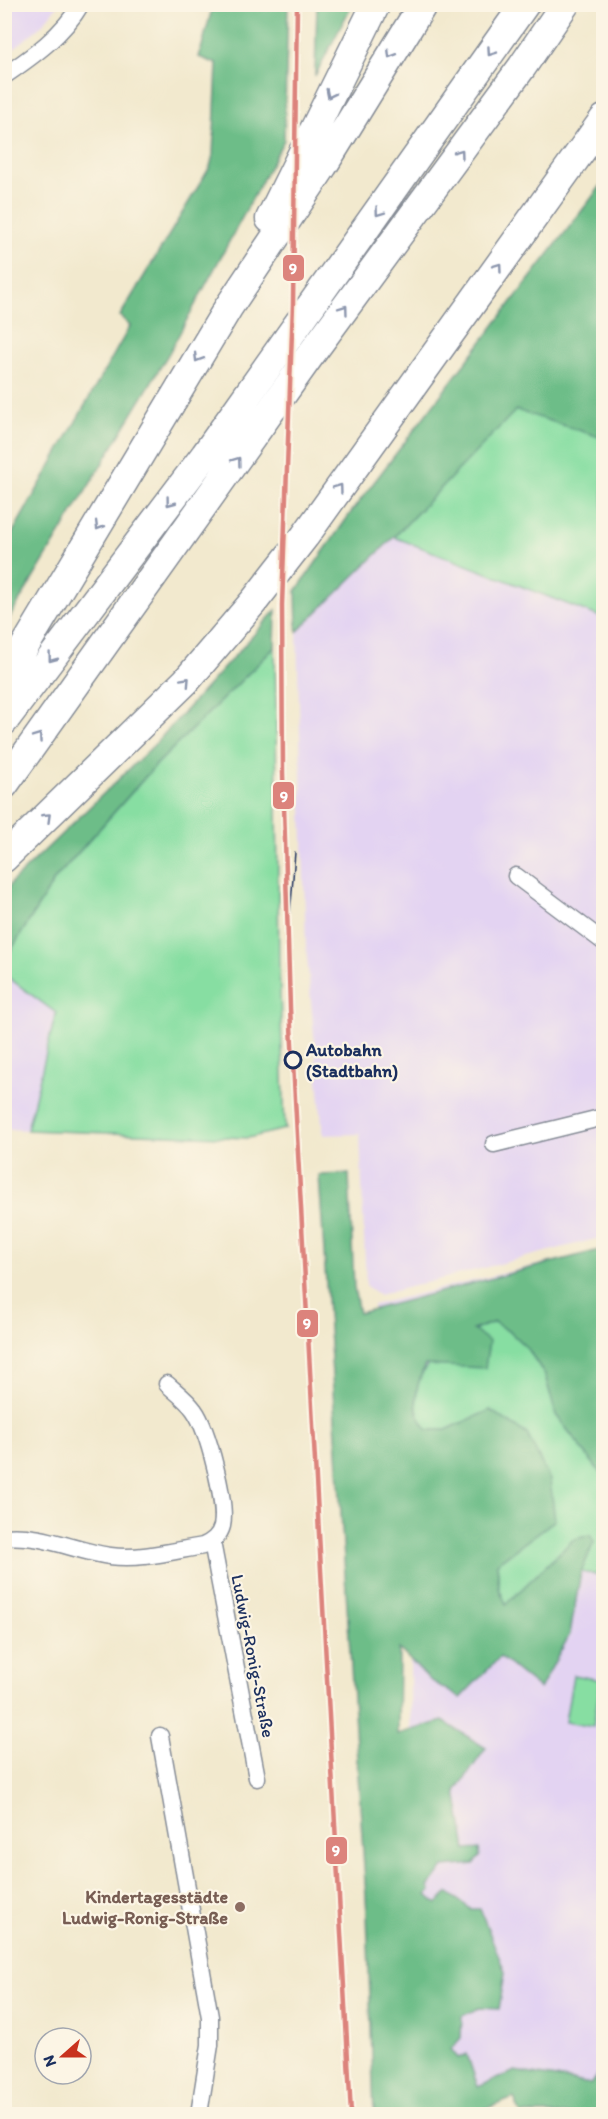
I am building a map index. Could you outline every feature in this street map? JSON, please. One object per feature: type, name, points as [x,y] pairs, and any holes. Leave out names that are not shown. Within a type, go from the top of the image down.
[{"type":"highway","points":[[228,308],[312,129],[376,4]]},
{"type":"highway","points":[[4,681],[77,564],[228,308],[311,183],[423,4]]},
{"type":"highway","points":[[4,721],[198,465],[525,4]]},
{"type":"highway","points":[[4,785],[309,357],[503,94],[565,4]]},
{"type":"highway","points":[[4,858],[186,681],[277,572],[603,119]]},
{"type":"highway","points":[[540,208],[603,146]]},
{"type":"street","points":[[4,76],[37,52],[72,19],[81,4]]},
{"type":"street","points":[[516,876],[603,942]]},
{"type":"street","points":[[494,1144],[603,1117]]},
{"type":"street","points":[[4,1537],[39,1538],[112,1556],[138,1556],[203,1546],[212,1542],[222,1525],[220,1493],[209,1442],[194,1409],[167,1384]]},
{"type":"street","name":"Ludwig-Ronig-Straße","points":[[212,1542],[256,1778]]},
{"type":"street","points":[[160,1736],[210,2017],[210,2045],[199,2115]]},
{"type":"shaded area","points":[[5,4],[58,5],[41,26],[5,56]]},
{"type":"shaded area","points":[[394,537],[603,618],[603,1237],[379,1295],[366,1286],[360,1134],[323,1135],[306,946],[297,632]]},
{"type":"shaded area","points":[[5,975],[56,1013],[27,1130],[5,1129]]},
{"type":"shaded area","points":[[603,1249],[603,2068],[591,2084],[515,2098],[482,2110],[484,2114],[439,2114],[411,1885],[410,1631],[399,1440],[373,1305]]},
{"type":"green space","points":[[213,5],[288,5],[284,140],[169,353],[5,625],[5,546],[130,326],[120,316],[210,167],[213,155],[217,64],[199,57]]},
{"type":"green space","points":[[317,5],[352,5],[315,76]]},
{"type":"green space","points":[[603,183],[603,438],[516,410],[394,537],[297,632],[296,591],[352,511]]},
{"type":"green space","points":[[516,409],[603,438],[603,618],[394,537]]},
{"type":"green space","points":[[276,610],[275,647],[155,766],[55,879],[5,960],[5,892],[12,882],[156,743]]},
{"type":"green space","points":[[275,647],[279,963],[285,1129],[248,1138],[27,1130],[56,1013],[5,975],[4,960],[55,879],[155,766]]},
{"type":"green space","points":[[349,1174],[354,1288],[359,1313],[603,1249],[603,1476],[556,1415],[545,1375],[528,1349],[510,1332],[494,1322],[473,1330],[489,1341],[485,1368],[425,1365],[416,1399],[419,1415],[428,1430],[446,1430],[490,1410],[527,1434],[550,1480],[555,1520],[497,1563],[499,1588],[506,1604],[573,1540],[590,1535],[594,1542],[581,1572],[570,1634],[540,1689],[500,1657],[460,1698],[430,1680],[399,1649],[398,1734],[443,1721],[486,1748],[456,1791],[466,1850],[479,1849],[480,1857],[474,1864],[444,1867],[429,1887],[431,1891],[427,1895],[437,1904],[448,1893],[471,1909],[480,1909],[505,1972],[499,2009],[479,2008],[462,2016],[461,2038],[451,2049],[458,2058],[467,2054],[478,2087],[515,2071],[591,2084],[603,2068],[603,2114],[521,2114],[514,2098],[482,2110],[484,2114],[374,2114],[367,1913],[319,1175]]},
{"type":"green space","points":[[494,1322],[510,1332],[528,1349],[545,1375],[556,1415],[603,1476],[603,1544],[598,1575],[581,1572],[594,1542],[573,1540],[506,1605],[499,1588],[497,1563],[555,1520],[491,1410],[446,1430],[428,1430],[417,1418],[416,1397],[422,1374],[438,1354],[471,1332]]},
{"type":"green space","points":[[573,1675],[601,1680],[593,1727],[565,1722]]},
{"type":"tram line","points":[[288,944],[295,852]]},
{"type":"transit line","name":"9","points":[[297,4],[293,304],[282,605],[283,773],[290,1008],[351,2114]]},
{"type":"place","name":"Autobahn (Stadtbahn)","points":[[293,1060]]},
{"type":"place","name":"Kindertagesstädte Ludwig-Ronig-Straße","points":[[240,1907]]}]
